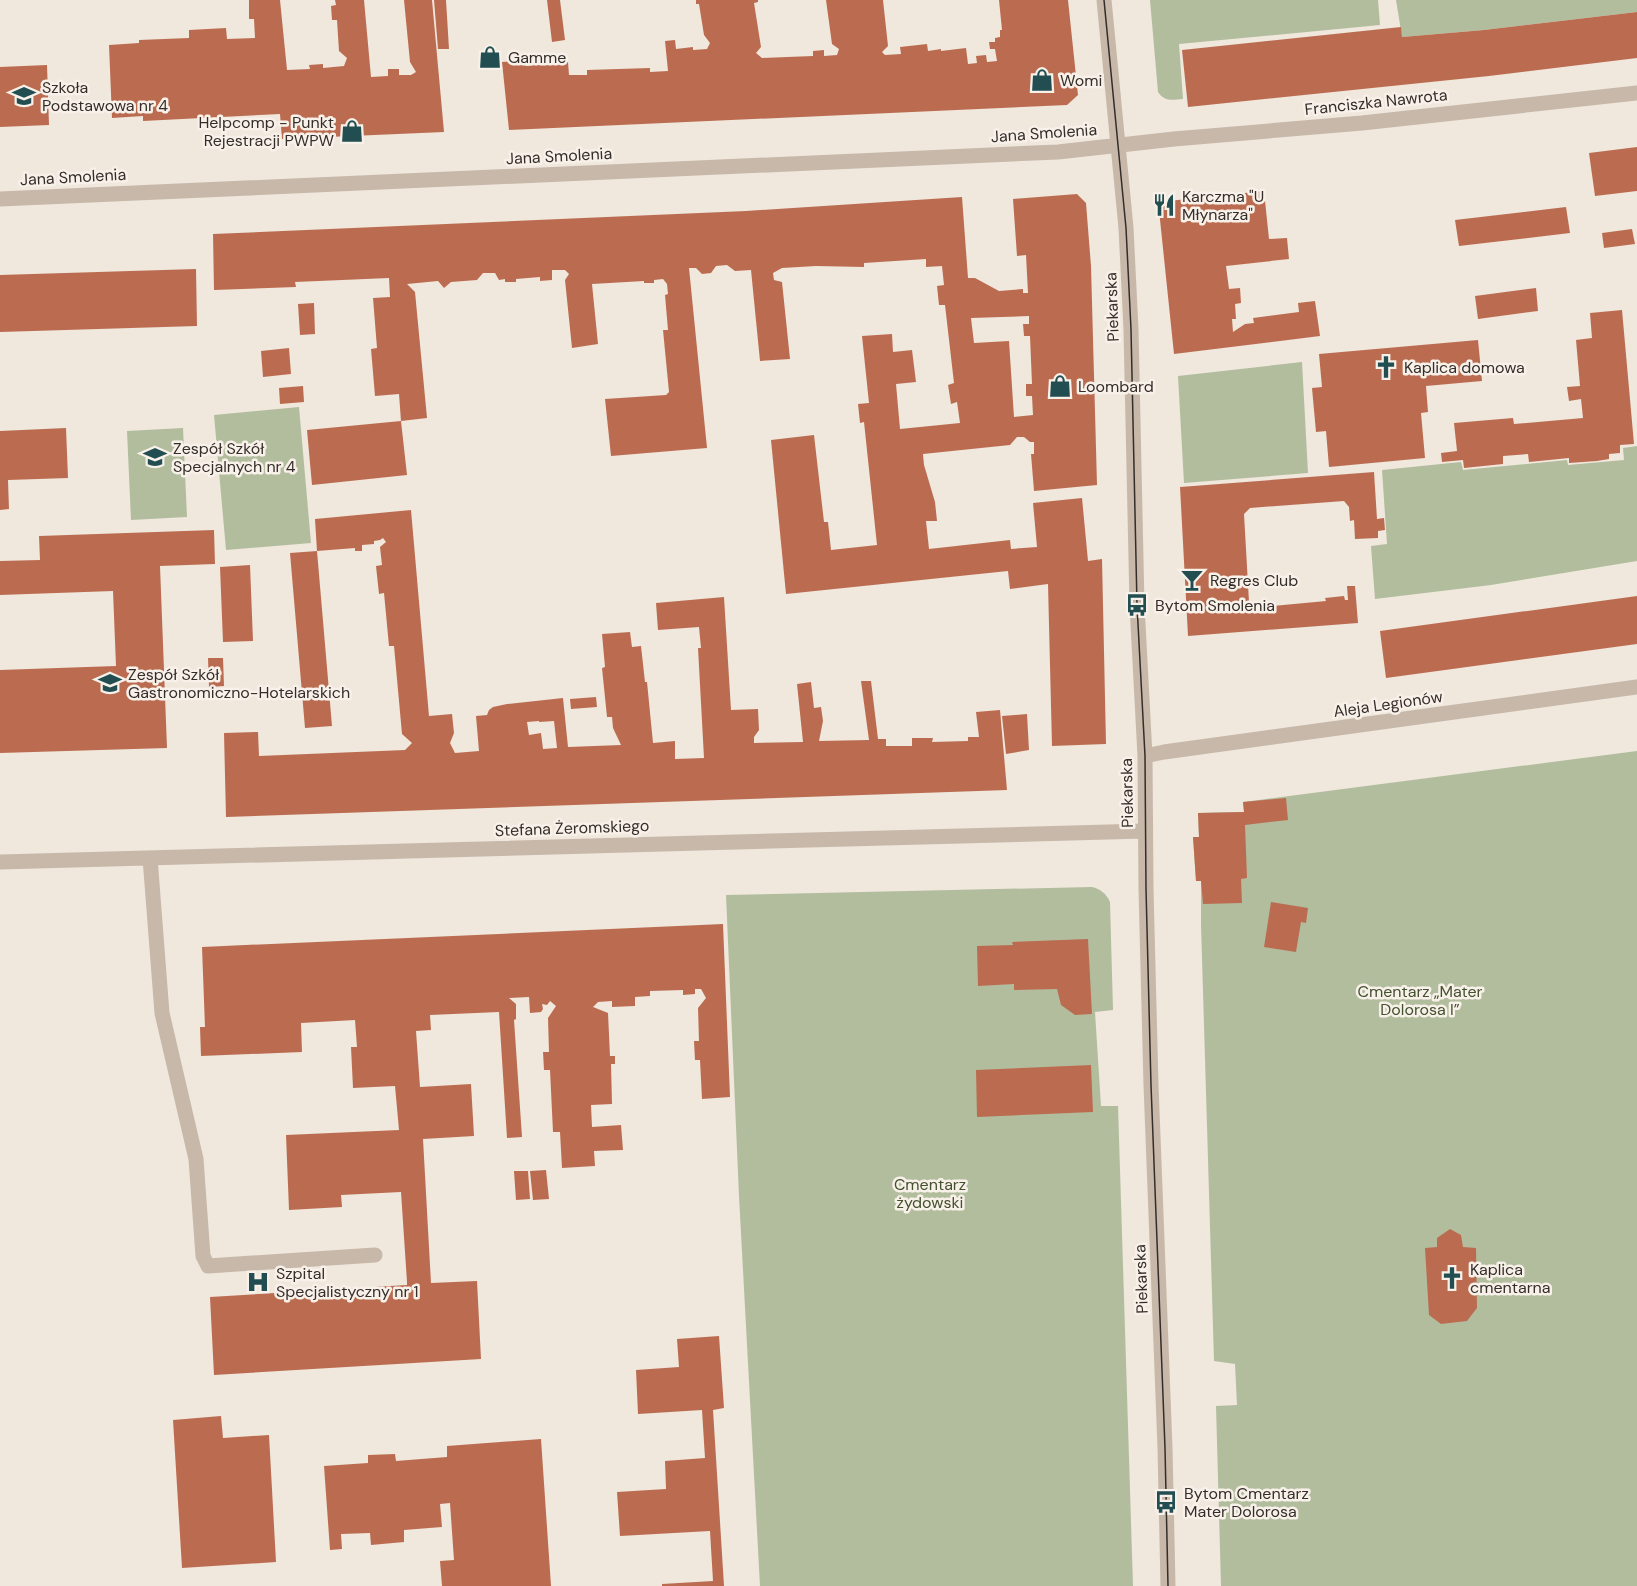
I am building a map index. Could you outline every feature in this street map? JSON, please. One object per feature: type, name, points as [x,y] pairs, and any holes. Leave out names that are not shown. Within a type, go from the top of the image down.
[{"type":"street","name":"Piekarska","points":[[1104,0],[1126,228],[1131,329],[1137,605],[1145,756],[1151,1085],[1168,1586]]},
{"type":"street","name":"Franciszka Nawrota","points":[[1119,145],[1362,123],[1637,93]]},
{"type":"street","name":"Jana Smolenia","points":[[0,199],[1046,152],[1119,145]]},
{"type":"street","name":"Aleja Legionów","points":[[1145,756],[1637,687]]},
{"type":"street","name":"Stefana Żeromskiego","points":[[0,862],[1145,831]]},
{"type":"street","points":[[150,858],[162,1013],[196,1159],[203,1256],[208,1266],[375,1256]]},
{"type":"green space","points":[[1150,0],[1378,0],[1380,25],[1179,44],[1183,99],[1169,100],[1158,92]]},
{"type":"green space","points":[[1396,0],[1637,0],[1637,12],[1402,37]]},
{"type":"green space","points":[[1302,362],[1308,473],[1184,483],[1178,376]]},
{"type":"green space","points":[[299,407],[311,543],[226,550],[214,415]]},
{"type":"green space","points":[[183,428],[187,517],[131,520],[127,431]]},
{"type":"green space","points":[[1637,446],[1637,561],[1491,585],[1375,599],[1371,546],[1387,544],[1382,470],[1461,462],[1463,470],[1567,460],[1568,465],[1624,460],[1623,448]]},
{"type":"green space","name":"Cmentarz „Mater Dolorosa I”","points":[[1637,751],[1637,1586],[1221,1586],[1216,1406],[1237,1405],[1235,1364],[1214,1361],[1201,881],[1196,881],[1193,837],[1199,837],[1198,813],[1244,812],[1243,802]]},
{"type":"green space","name":"Cmentarz żydowski","points":[[1092,887],[1107,896],[1110,902],[1113,1010],[1095,1012],[1101,1106],[1118,1106],[1133,1586],[760,1586],[739,1196],[726,895]]},
{"type":"building","points":[[249,0],[280,0],[287,70],[310,69],[309,65],[323,64],[323,68],[344,66],[347,58],[339,51],[337,20],[332,20],[331,6],[336,5],[335,0],[364,0],[371,77],[388,76],[388,69],[399,69],[399,75],[411,75],[416,72],[410,62],[404,0],[432,0],[444,132],[282,139],[280,114],[143,121],[143,116],[112,118],[109,45],[139,43],[139,40],[189,38],[189,30],[226,28],[227,39],[255,38],[254,19],[249,19]]},
{"type":"building","points":[[434,0],[446,0],[449,49],[438,49]]},
{"type":"building","points":[[547,0],[560,0],[565,40],[552,42]]},
{"type":"building","points":[[696,0],[758,0],[754,3],[761,47],[756,53],[762,58],[813,56],[813,51],[824,50],[824,56],[837,55],[839,49],[832,44],[826,0],[883,0],[888,46],[882,52],[885,55],[901,54],[900,47],[927,44],[928,51],[966,48],[968,64],[977,63],[976,56],[986,55],[987,62],[997,61],[995,49],[990,49],[989,42],[995,42],[995,38],[1000,37],[1000,30],[1002,30],[999,0],[1068,0],[1078,95],[1067,105],[509,130],[502,62],[521,61],[526,66],[545,64],[545,57],[556,56],[556,63],[568,62],[569,75],[587,75],[587,70],[650,68],[650,72],[668,71],[665,41],[675,40],[676,49],[693,47],[693,50],[707,49],[710,43],[704,35],[699,4],[696,4]]},
{"type":"building","points":[[1637,12],[1637,58],[1489,76],[1188,107],[1182,50],[1401,27],[1402,37]]},
{"type":"building","name":"Szkoła Podstawowa nr 4","points":[[47,65],[49,125],[0,127],[0,67]]},
{"type":"building","points":[[1637,147],[1637,191],[1595,196],[1589,153]]},
{"type":"building","points":[[1264,191],[1269,239],[1287,238],[1289,259],[1226,266],[1229,289],[1240,288],[1241,303],[1235,304],[1236,319],[1232,319],[1233,332],[1245,324],[1254,323],[1253,318],[1299,312],[1298,303],[1315,301],[1320,336],[1174,354],[1159,210],[1168,201]]},
{"type":"building","points":[[1077,194],[1086,203],[1091,266],[1097,485],[1034,491],[1031,454],[1034,454],[1034,442],[1024,437],[1017,437],[1010,445],[923,454],[935,502],[937,521],[926,521],[929,549],[1010,540],[1011,549],[1037,547],[1033,503],[1082,498],[1088,561],[1102,559],[1106,744],[1052,746],[1048,584],[1010,589],[1008,571],[786,594],[771,440],[814,435],[824,522],[828,522],[831,550],[877,545],[864,422],[860,423],[858,404],[869,403],[862,336],[892,334],[893,352],[912,350],[916,382],[896,384],[900,429],[960,423],[957,402],[951,404],[948,385],[954,383],[945,305],[939,305],[937,286],[944,285],[942,266],[926,267],[926,259],[864,263],[864,267],[782,268],[773,273],[774,280],[782,282],[790,359],[760,361],[751,270],[735,271],[727,265],[716,266],[711,273],[702,274],[696,268],[689,268],[707,448],[611,456],[605,399],[666,395],[669,392],[663,330],[668,330],[665,295],[668,294],[667,284],[663,279],[654,280],[654,283],[644,283],[644,281],[592,284],[598,344],[572,348],[565,280],[569,274],[565,270],[552,270],[552,280],[540,281],[540,277],[505,282],[505,279],[499,280],[495,273],[483,273],[477,280],[451,282],[444,288],[438,281],[407,284],[415,292],[427,418],[401,421],[399,394],[375,396],[371,349],[377,348],[373,298],[390,297],[389,278],[295,282],[296,287],[214,290],[213,234],[746,211],[962,197],[968,278],[975,278],[999,291],[1023,289],[1023,293],[1028,293],[1026,255],[1017,256],[1013,199]],"holes":[[[1029,316],[1029,324],[1023,324],[1024,336],[1030,336],[1032,384],[1026,384],[1026,396],[1032,396],[1033,415],[1014,417],[1009,341],[974,343],[971,318]]]},
{"type":"building","points":[[1566,207],[1570,233],[1459,246],[1455,220]]},
{"type":"building","points":[[1632,229],[1635,244],[1604,248],[1602,233]]},
{"type":"building","points":[[196,269],[197,326],[0,332],[0,275]]},
{"type":"building","points":[[1536,288],[1538,311],[1478,319],[1475,296]]},
{"type":"building","points":[[314,303],[315,334],[300,335],[298,304]]},
{"type":"building","points":[[1622,310],[1634,444],[1620,445],[1620,453],[1609,454],[1609,459],[1597,461],[1569,463],[1569,458],[1529,462],[1528,454],[1503,456],[1503,464],[1464,468],[1463,460],[1442,462],[1441,453],[1457,451],[1454,423],[1513,418],[1514,424],[1583,418],[1581,399],[1569,401],[1567,387],[1580,386],[1576,340],[1592,338],[1590,313]]},
{"type":"building","points":[[1478,340],[1482,381],[1426,386],[1428,412],[1421,413],[1425,458],[1329,467],[1326,431],[1316,432],[1312,388],[1322,387],[1319,354]]},
{"type":"building","points":[[289,348],[291,374],[263,377],[261,351]]},
{"type":"building","points":[[303,386],[304,402],[280,404],[279,388]]},
{"type":"building","points":[[401,421],[407,475],[312,485],[307,430]]},
{"type":"building","points":[[66,428],[68,478],[8,480],[9,509],[0,510],[0,431]]},
{"type":"building","points":[[1374,472],[1377,519],[1384,518],[1385,530],[1378,531],[1378,538],[1355,539],[1354,520],[1350,521],[1349,507],[1344,501],[1250,508],[1244,514],[1251,608],[1326,601],[1325,598],[1344,596],[1345,600],[1348,600],[1347,586],[1355,586],[1358,623],[1188,636],[1180,487]]},
{"type":"building","points":[[411,510],[429,716],[452,714],[454,733],[450,743],[455,753],[479,751],[476,716],[487,715],[493,707],[563,698],[568,747],[621,745],[613,728],[612,717],[607,717],[602,668],[605,667],[602,634],[630,632],[632,647],[641,646],[653,743],[675,741],[675,759],[704,758],[698,648],[701,648],[699,627],[658,630],[656,603],[724,597],[731,710],[758,709],[759,730],[754,737],[754,743],[803,742],[797,684],[811,682],[814,708],[821,707],[823,721],[819,741],[869,740],[861,681],[871,681],[878,739],[886,739],[886,746],[912,746],[912,738],[933,738],[932,742],[968,741],[968,737],[979,737],[976,712],[1000,710],[1007,790],[226,817],[224,733],[258,732],[259,756],[405,750],[412,743],[402,734],[394,646],[389,646],[384,593],[379,594],[376,566],[382,565],[380,547],[386,542],[383,538],[374,541],[374,544],[362,545],[362,551],[355,551],[355,548],[317,551],[315,519]],"holes":[[[554,721],[557,748],[543,749],[541,733],[529,735],[527,722]]]},
{"type":"building","points":[[214,530],[215,564],[160,566],[167,748],[0,753],[0,670],[116,666],[113,591],[0,595],[0,561],[40,560],[39,536]]},
{"type":"building","points":[[317,551],[332,726],[305,728],[290,553]]},
{"type":"building","points":[[250,565],[253,641],[223,642],[220,567]]},
{"type":"building","points":[[1637,596],[1637,644],[1386,678],[1380,631]]},
{"type":"building","points":[[208,658],[223,658],[224,686],[209,687]]},
{"type":"building","points":[[596,697],[597,707],[571,709],[570,699]]},
{"type":"building","points":[[1027,714],[1029,750],[1006,754],[1002,716]]},
{"type":"building","points":[[1286,798],[1288,820],[1245,825],[1247,878],[1241,879],[1242,903],[1203,904],[1201,881],[1196,881],[1193,837],[1199,837],[1198,813],[1244,812],[1243,802]]},
{"type":"building","points":[[1271,902],[1308,908],[1306,923],[1301,922],[1296,952],[1264,947]]},
{"type":"building","points":[[723,924],[730,1097],[702,1099],[700,1060],[695,1060],[694,1041],[699,1041],[698,1008],[706,998],[701,989],[695,989],[695,994],[683,995],[683,990],[650,991],[650,996],[635,997],[635,1006],[612,1007],[612,1001],[598,1002],[593,1007],[608,1013],[610,1056],[615,1056],[615,1064],[611,1064],[612,1104],[591,1105],[592,1127],[621,1125],[623,1150],[594,1151],[595,1166],[562,1168],[560,1132],[553,1132],[550,1070],[544,1070],[543,1052],[549,1052],[548,1018],[556,1006],[550,1001],[547,1005],[542,1004],[541,1012],[530,1013],[529,997],[509,998],[516,1004],[516,1019],[514,1020],[522,1137],[507,1138],[499,1012],[430,1015],[431,1030],[416,1031],[420,1087],[471,1084],[474,1136],[423,1139],[431,1283],[477,1281],[481,1359],[214,1375],[210,1297],[407,1285],[407,1282],[401,1192],[341,1195],[342,1207],[289,1210],[286,1135],[399,1130],[395,1086],[353,1088],[351,1047],[357,1047],[355,1020],[301,1023],[302,1052],[201,1056],[200,1027],[205,1027],[202,947]]},
{"type":"building","points":[[1088,939],[1092,1014],[1075,1015],[1061,1005],[1057,989],[1014,990],[1014,984],[978,986],[977,946]]},
{"type":"building","points":[[1091,1065],[1093,1112],[977,1117],[976,1070]]},
{"type":"building","points":[[546,1170],[549,1199],[533,1200],[530,1171]]},
{"type":"building","points":[[514,1171],[528,1171],[530,1199],[516,1200]]},
{"type":"building","name":"Kaplica cmentarna","points":[[1450,1229],[1461,1235],[1463,1247],[1476,1248],[1477,1308],[1467,1321],[1441,1324],[1429,1315],[1425,1248],[1437,1247],[1437,1238]]},
{"type":"building","points":[[719,1336],[724,1408],[713,1410],[724,1586],[662,1586],[662,1584],[713,1581],[710,1531],[620,1536],[617,1492],[666,1489],[665,1461],[705,1458],[702,1410],[638,1414],[636,1370],[679,1367],[677,1339]]},
{"type":"building","points":[[221,1416],[223,1438],[269,1435],[276,1562],[182,1568],[173,1420]]},
{"type":"building","points":[[541,1439],[551,1586],[442,1586],[440,1561],[454,1560],[450,1503],[440,1504],[442,1527],[404,1530],[404,1542],[371,1545],[370,1533],[341,1534],[342,1549],[330,1550],[324,1466],[368,1463],[368,1455],[395,1454],[396,1461],[447,1457],[447,1446]]},
{"type":"tram line","points":[[1104,0],[1126,228],[1131,329],[1137,605],[1145,756],[1151,1085],[1168,1586]]},
{"type":"place","name":"Gamme","points":[[490,57]]},
{"type":"place","name":"Womi","points":[[1042,80]]},
{"type":"place","name":"Szkoła Podstawowa nr 4","points":[[24,96]]},
{"type":"place","name":"Helpcomp - Punkt Rejestracji PWPW","points":[[352,131]]},
{"type":"place","name":"Karczma \"U Młynarza\"","points":[[1164,205]]},
{"type":"place","name":"Kaplica domowa","points":[[1386,367]]},
{"type":"place","name":"Loombard","points":[[1060,386]]},
{"type":"place","name":"Zespół Szkół Specjalnych nr 4","points":[[155,457]]},
{"type":"place","name":"Regres Club","points":[[1192,580]]},
{"type":"place","name":"Bytom Smolenia","points":[[1137,605]]},
{"type":"place","name":"Zespół Szkół Gastronomiczno-Hotelarskich","points":[[110,683]]},
{"type":"place","name":"Kaplica cmentarna","points":[[1452,1278]]},
{"type":"place","name":"Szpital Specjalistyczny nr 1","points":[[258,1282]]},
{"type":"place","name":"Bytom Cmentarz Mater Dolorosa","points":[[1166,1502]]}]
